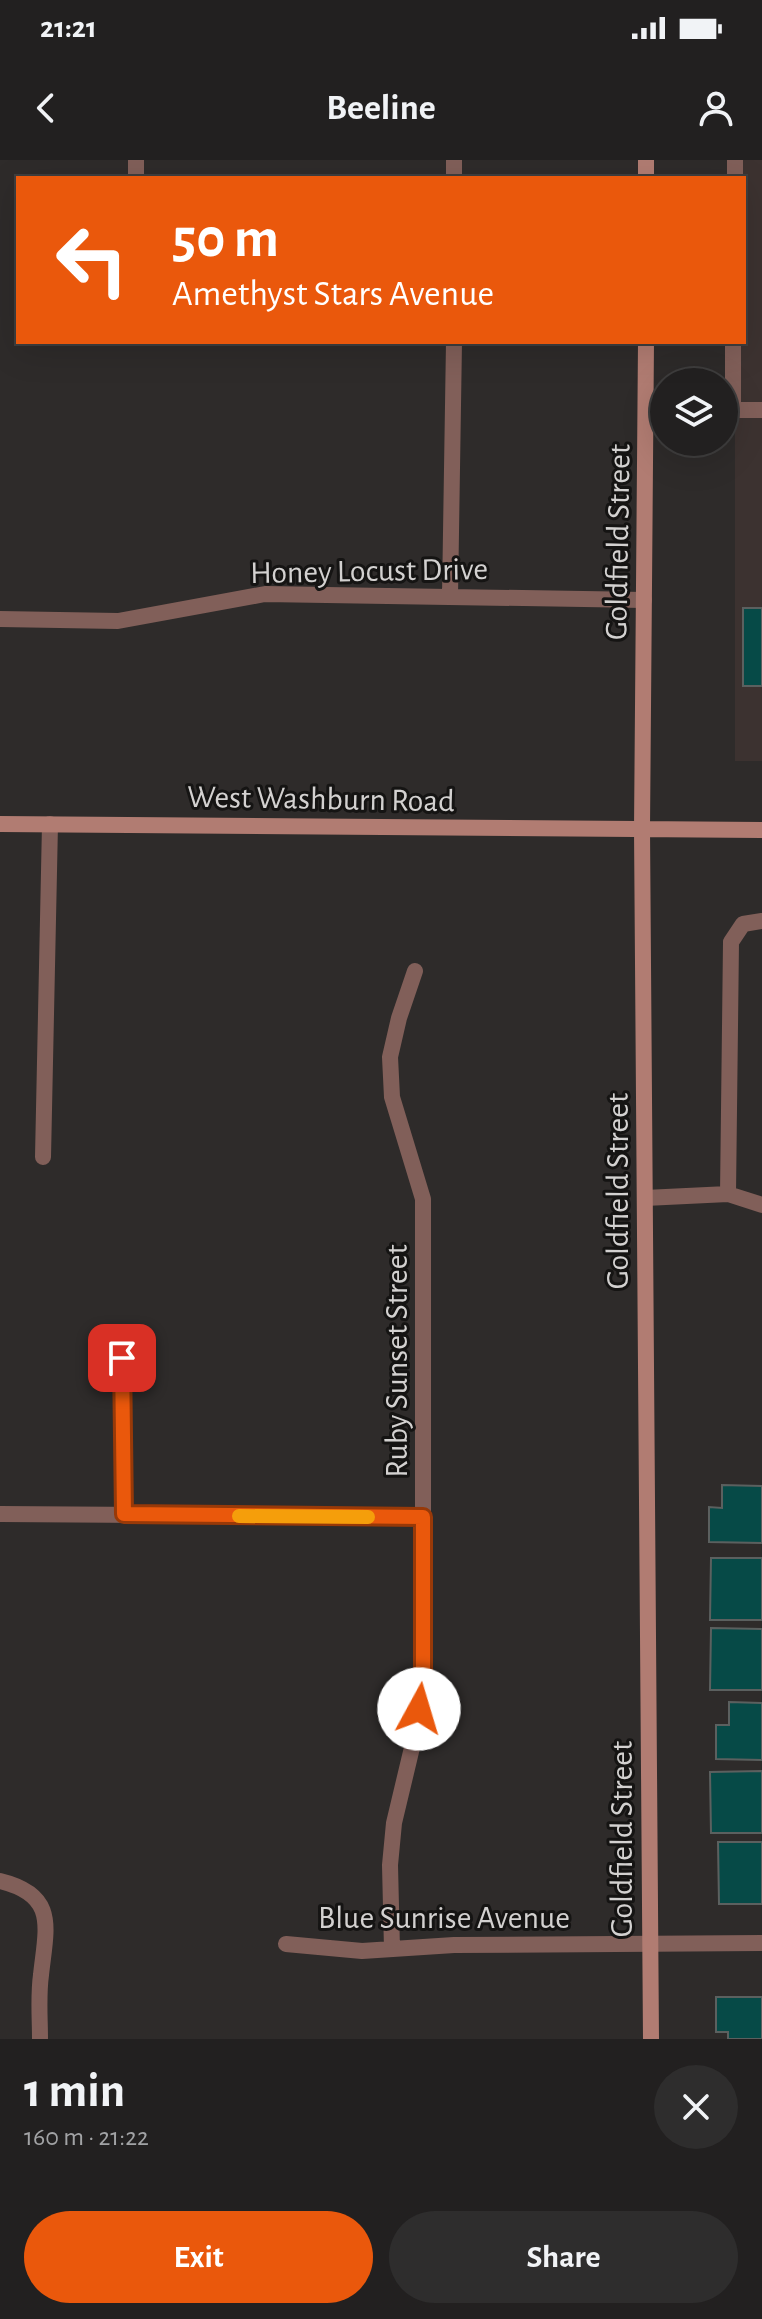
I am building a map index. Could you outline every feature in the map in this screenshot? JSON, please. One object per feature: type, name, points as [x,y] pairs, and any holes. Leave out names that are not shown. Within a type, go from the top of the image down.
[{"type":"street","points":[[450,596],[454,344]]},
{"type":"street","name":"Goldfield Street","points":[[646,344],[642,829],[651,2039]]},
{"type":"street","points":[[731,368],[733,344]]},
{"type":"street","points":[[738,410],[762,410]]},
{"type":"street","name":"Honey Locust Drive","points":[[0,619],[118,621],[265,594],[644,600]]},
{"type":"street","name":"West Washburn Road","points":[[0,824],[762,830]]},
{"type":"street","points":[[43,1157],[50,824]]},
{"type":"street","points":[[728,1194],[731,942],[743,924],[762,921]]},
{"type":"street","name":"Ruby Sunset Street","points":[[392,1949],[390,1865],[394,1823],[415,1735],[423,1682],[423,1199],[392,1097],[390,1057],[415,971]]},
{"type":"street","points":[[645,1198],[728,1194],[762,1205]]},
{"type":"street","points":[[122,1358],[124,1514]]},
{"type":"street","points":[[0,1514],[423,1517]]},
{"type":"street","points":[[0,1881],[22,1886],[36,1897],[46,1925],[40,1977],[40,2039]]},
{"type":"street","name":"Blue Sunrise Avenue","points":[[286,1944],[362,1951],[454,1945],[762,1943]]},
{"type":"shaded area","points":[[735,160],[762,160],[762,761],[735,761],[738,368],[735,368],[735,344],[746,344],[746,176],[735,176]]},
{"type":"building","points":[[743,608],[762,608],[762,686],[743,686]]},
{"type":"building","points":[[722,1485],[762,1486],[762,1543],[709,1542],[709,1507],[722,1508]]},
{"type":"building","points":[[711,1558],[762,1558],[762,1620],[710,1620]]},
{"type":"building","points":[[711,1628],[762,1629],[762,1690],[710,1690]]},
{"type":"building","points":[[729,1702],[762,1703],[762,1760],[716,1759],[716,1725],[729,1725]]},
{"type":"building","points":[[762,1771],[762,1833],[711,1833],[710,1772]]},
{"type":"building","points":[[718,1842],[762,1842],[762,1904],[719,1904]]},
{"type":"building","points":[[716,1997],[762,1997],[762,2039],[728,2039],[728,2032],[716,2032]]},
{"type":"slow traffic","points":[[239,1516],[368,1517]]},
{"type":"route","points":[[122,1358],[124,1514],[423,1517],[423,1682],[419,1709]]}]
